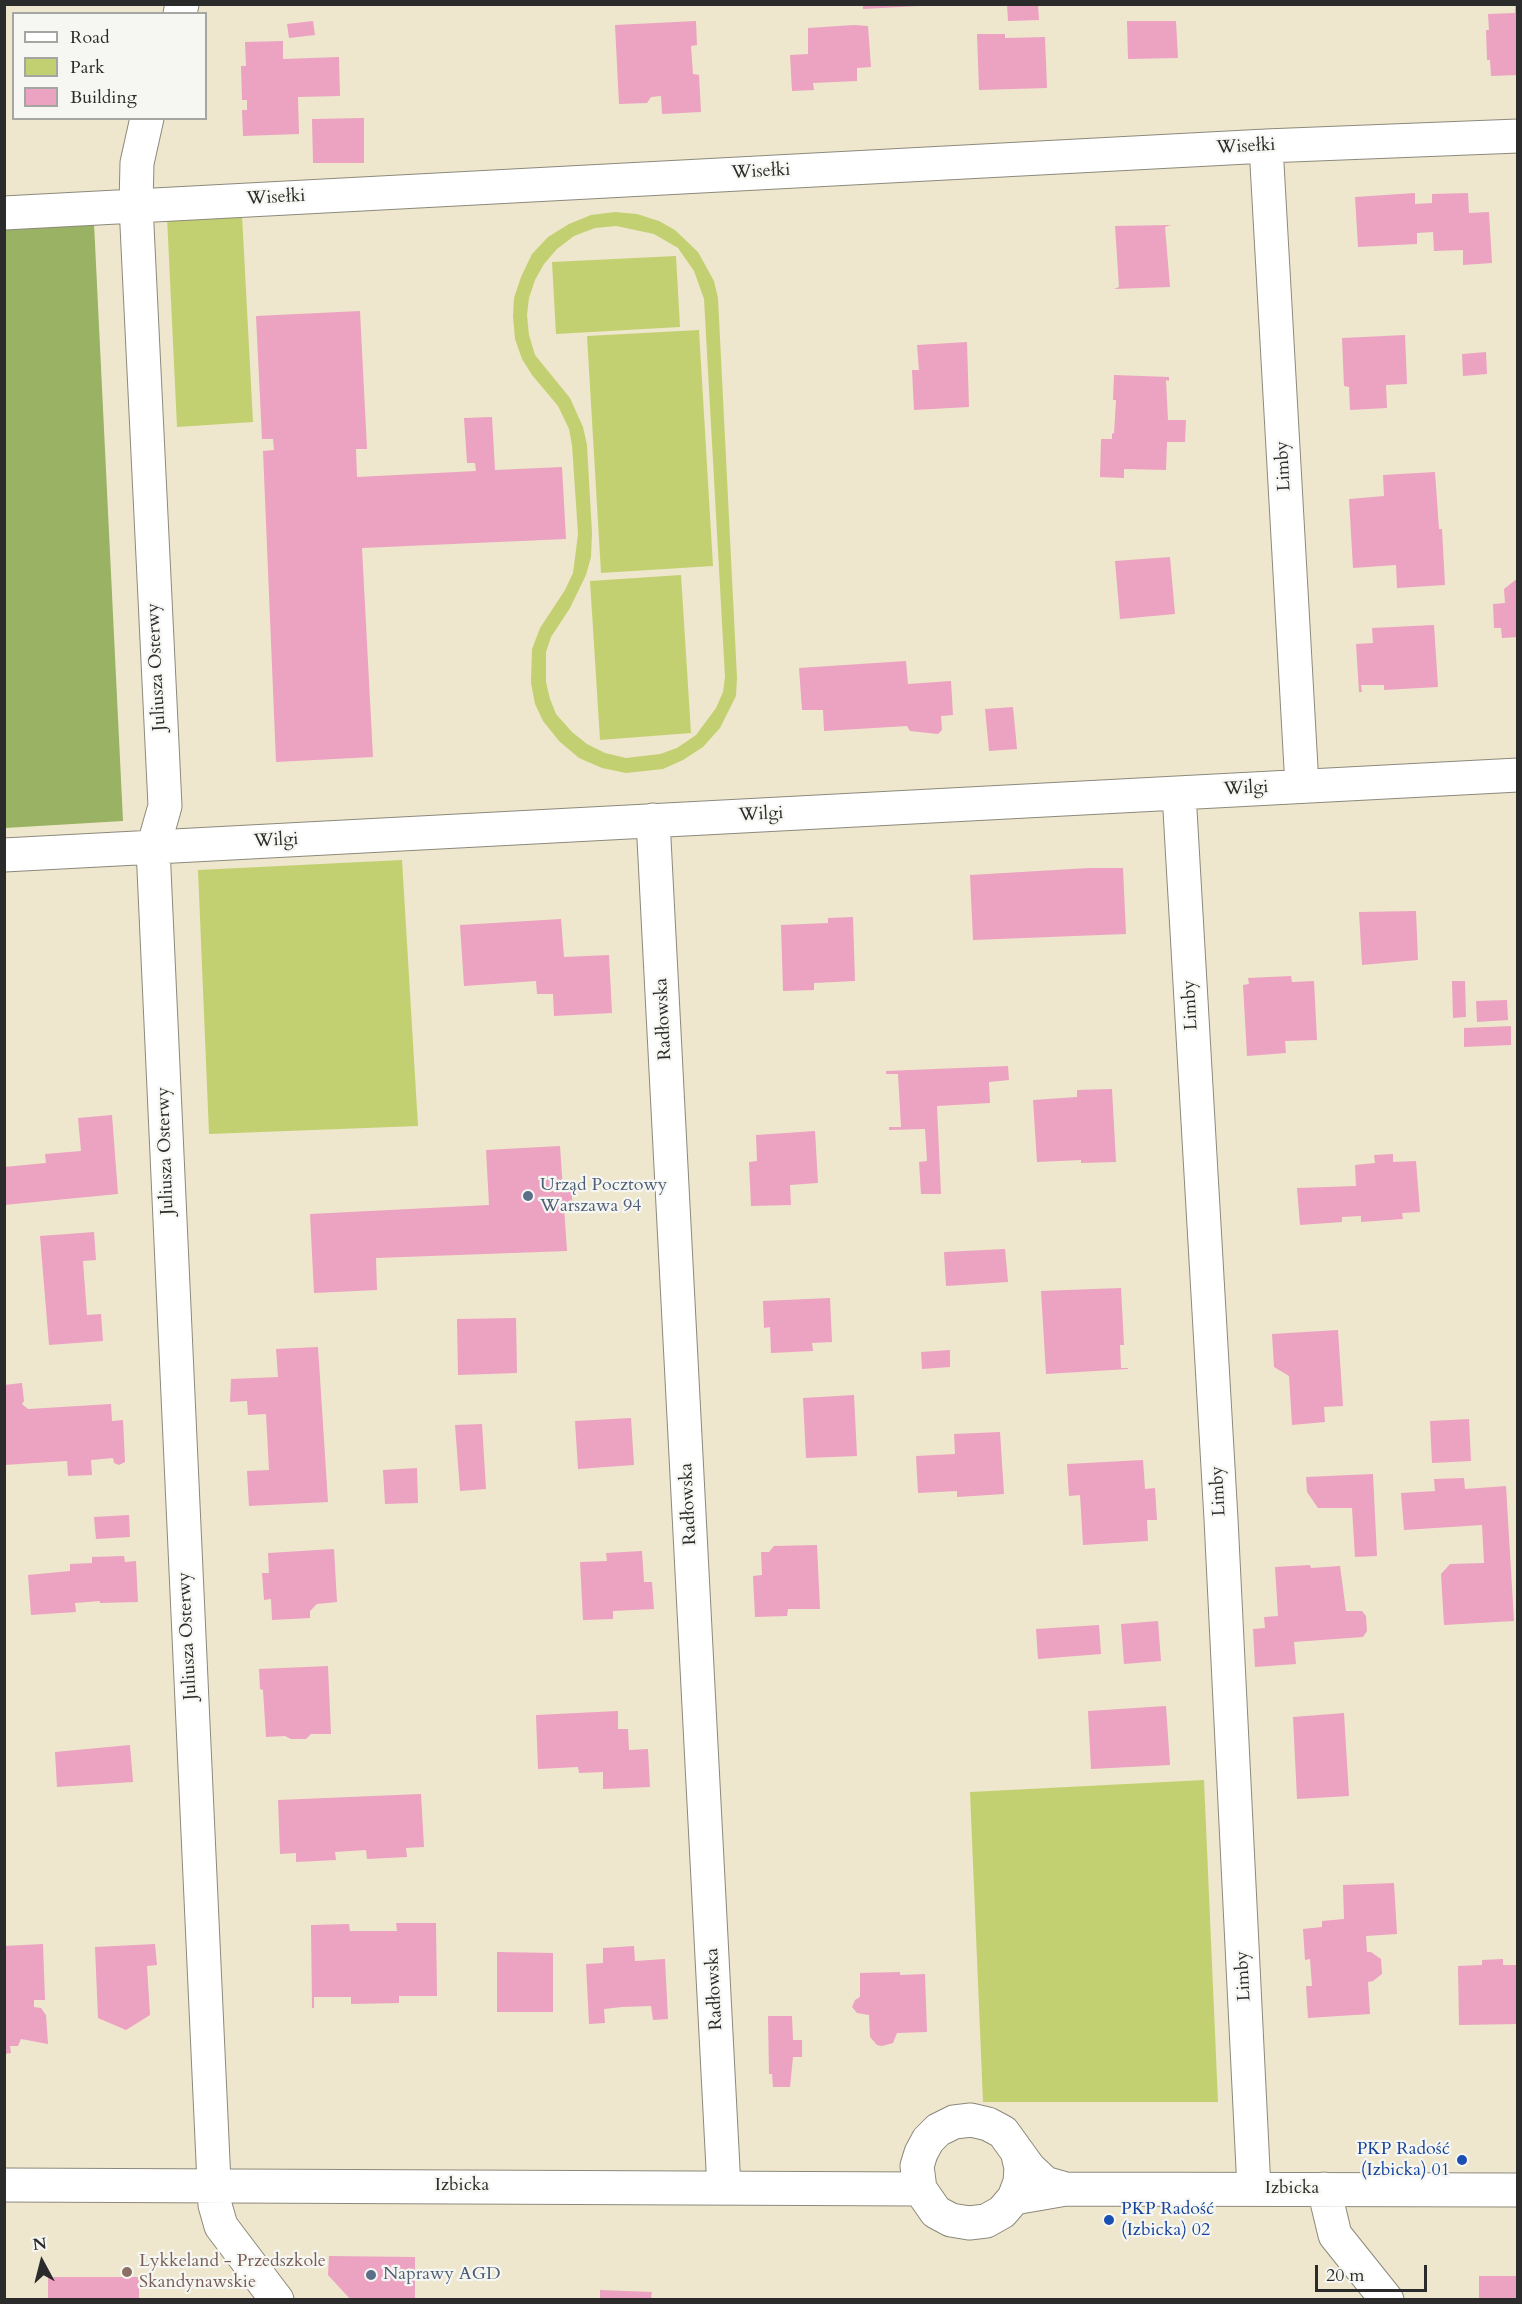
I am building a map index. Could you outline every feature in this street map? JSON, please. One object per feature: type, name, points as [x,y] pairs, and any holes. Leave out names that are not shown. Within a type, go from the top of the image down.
[{"type":"street","name":"Juliusza Osterwy","points":[[147,120],[137,163],[136,205],[165,806],[153,848],[214,2186],[216,2216],[221,2226],[277,2300]]},
{"type":"street","name":"Wisełki","points":[[4,213],[1266,146],[1518,136]]},
{"type":"street","name":"Limby","points":[[1266,146],[1302,786]]},
{"type":"street","name":"Wilgi","points":[[4,855],[1518,775]]},
{"type":"street","name":"Limby","points":[[1179,793],[1221,1519],[1254,2189]]},
{"type":"street","name":"Radłowska","points":[[653,820],[724,2188]]},
{"type":"street","points":[[1018,2155],[1021,2168],[1020,2182],[1014,2198],[1002,2212],[986,2221],[969,2223],[951,2220],[936,2212],[920,2190],[917,2166],[928,2140],[938,2130],[954,2122],[971,2120],[988,2124],[1003,2132],[1018,2155],[1045,2183],[1066,2189]]},
{"type":"street","name":"Izbicka","points":[[4,2185],[920,2190]]},
{"type":"street","name":"Izbicka","points":[[1066,2189],[1518,2190]]},
{"type":"street","points":[[1014,2198],[1066,2189]]},
{"type":"street","points":[[1324,2189],[1335,2235],[1387,2300]]},
{"type":"green space","points":[[615,212],[637,214],[659,221],[675,230],[698,252],[714,281],[718,298],[737,678],[736,696],[720,728],[703,747],[663,769],[626,773],[602,768],[579,758],[559,741],[543,721],[535,704],[531,683],[532,649],[540,628],[565,590],[573,573],[578,534],[569,429],[558,406],[522,359],[515,339],[514,298],[532,254],[548,237],[569,224],[591,215]],"holes":[[[616,226],[654,234],[678,248],[694,271],[704,299],[725,677],[723,692],[716,708],[696,735],[677,748],[660,754],[626,758],[605,753],[587,744],[572,732],[556,714],[546,682],[546,652],[551,637],[570,608],[586,575],[591,557],[592,533],[587,445],[583,427],[570,398],[535,355],[529,335],[527,315],[529,298],[544,264],[557,249],[574,236],[595,228]]]},
{"type":"green space","points":[[242,215],[253,422],[177,427],[167,217]]},
{"type":"green space","points":[[94,223],[123,821],[5,828],[5,228]]},
{"type":"green space","points":[[676,256],[680,327],[556,334],[552,262]]},
{"type":"green space","points":[[699,330],[713,566],[601,573],[587,336]]},
{"type":"green space","points":[[681,575],[691,733],[600,740],[590,581]]},
{"type":"green space","points":[[402,860],[418,1126],[209,1134],[198,870]]},
{"type":"green space","points":[[1204,1780],[1218,2102],[983,2102],[970,1792]]},
{"type":"building","points":[[863,4],[919,4],[919,6],[863,9]]},
{"type":"building","points":[[1007,4],[1038,4],[1039,20],[1008,21]]},
{"type":"building","points":[[1515,4],[1518,4],[1518,75],[1491,76],[1490,60],[1487,60],[1488,14],[1515,13]]},
{"type":"building","points":[[313,21],[315,35],[289,38],[287,24]]},
{"type":"building","points":[[696,21],[697,45],[691,46],[693,74],[699,75],[701,112],[662,114],[661,96],[651,97],[647,103],[619,104],[615,25]]},
{"type":"building","points":[[1127,21],[1176,21],[1178,58],[1128,59]]},
{"type":"building","points":[[868,26],[871,67],[857,68],[857,81],[813,83],[814,90],[792,91],[790,55],[808,54],[808,28]]},
{"type":"building","points":[[977,34],[1005,34],[1005,38],[1045,37],[1047,88],[979,90]]},
{"type":"building","points":[[283,41],[283,59],[339,57],[340,96],[298,97],[299,134],[243,136],[242,110],[247,110],[247,100],[242,100],[241,66],[246,66],[245,42]]},
{"type":"building","points":[[364,118],[364,163],[313,163],[312,119]]},
{"type":"building","points":[[1415,193],[1415,204],[1432,203],[1432,194],[1468,193],[1469,213],[1489,212],[1492,263],[1463,265],[1463,250],[1434,251],[1433,232],[1417,233],[1417,244],[1358,247],[1355,197]]},
{"type":"building","points":[[1171,225],[1165,227],[1170,287],[1114,289],[1119,287],[1115,226]]},
{"type":"building","points":[[360,311],[367,449],[356,449],[357,477],[476,471],[475,463],[467,463],[464,418],[492,417],[495,470],[562,467],[566,539],[362,548],[373,757],[276,762],[263,451],[274,450],[273,439],[262,439],[256,316]]},
{"type":"building","points":[[1405,335],[1407,384],[1386,385],[1387,408],[1350,410],[1349,387],[1344,386],[1342,338]]},
{"type":"building","points":[[967,342],[969,407],[914,410],[912,370],[919,370],[917,345]]},
{"type":"building","points":[[1486,352],[1487,374],[1463,376],[1462,354]]},
{"type":"building","points":[[1114,375],[1169,377],[1169,381],[1166,380],[1168,420],[1186,420],[1185,442],[1167,442],[1166,470],[1124,469],[1124,478],[1100,477],[1101,439],[1112,439],[1112,433],[1114,434],[1116,400],[1113,400]]},
{"type":"building","points":[[1435,472],[1439,529],[1442,529],[1445,585],[1397,588],[1396,565],[1353,568],[1349,499],[1384,496],[1383,475]]},
{"type":"building","points":[[1170,557],[1175,614],[1120,619],[1115,561]]},
{"type":"building","points":[[1518,578],[1518,637],[1502,638],[1501,628],[1494,628],[1493,604],[1505,603],[1504,589]]},
{"type":"building","points":[[1434,625],[1438,687],[1384,690],[1384,685],[1361,685],[1362,692],[1359,692],[1356,644],[1373,643],[1372,628]]},
{"type":"building","points":[[906,661],[908,684],[951,681],[953,715],[941,716],[942,730],[938,734],[910,731],[907,726],[824,731],[823,710],[802,710],[799,668]]},
{"type":"building","points":[[1013,707],[1017,749],[989,751],[985,709]]},
{"type":"building","points":[[1123,868],[1126,934],[973,940],[970,875]]},
{"type":"building","points":[[1416,911],[1418,960],[1362,965],[1359,912]]},
{"type":"building","points":[[853,917],[855,981],[814,983],[814,990],[783,991],[781,925],[828,923],[828,918]]},
{"type":"building","points":[[561,919],[564,957],[609,955],[612,1013],[554,1016],[553,994],[537,994],[536,981],[464,986],[460,925]]},
{"type":"building","points":[[1291,976],[1292,982],[1314,981],[1317,1040],[1285,1041],[1286,1053],[1247,1056],[1243,985],[1249,984],[1248,978]]},
{"type":"building","points":[[1452,981],[1465,981],[1466,1017],[1453,1018]]},
{"type":"building","points":[[1507,1000],[1508,1020],[1477,1022],[1476,1001]]},
{"type":"building","points":[[1511,1026],[1511,1045],[1464,1047],[1464,1028]]},
{"type":"building","points":[[1008,1066],[1009,1080],[989,1082],[990,1103],[937,1106],[941,1194],[921,1194],[919,1162],[927,1161],[925,1129],[889,1130],[889,1127],[901,1127],[898,1074],[886,1074],[886,1071]]},
{"type":"building","points":[[1112,1089],[1116,1162],[1081,1163],[1081,1160],[1037,1162],[1033,1100],[1077,1097],[1077,1090]]},
{"type":"building","points":[[112,1115],[118,1194],[4,1205],[4,1167],[46,1163],[45,1154],[81,1151],[78,1118]]},
{"type":"building","points":[[815,1131],[818,1183],[790,1185],[791,1205],[751,1206],[749,1162],[757,1161],[756,1135]]},
{"type":"building","points":[[560,1146],[563,1190],[571,1189],[573,1206],[564,1207],[567,1251],[376,1258],[377,1290],[314,1293],[310,1214],[489,1205],[486,1150]]},
{"type":"building","points":[[1393,1154],[1393,1162],[1416,1161],[1420,1212],[1402,1213],[1403,1219],[1361,1222],[1361,1216],[1342,1217],[1342,1222],[1300,1225],[1297,1188],[1356,1186],[1355,1165],[1375,1163],[1374,1155]]},
{"type":"building","points":[[94,1232],[96,1260],[83,1261],[87,1315],[101,1314],[103,1341],[49,1345],[40,1236]]},
{"type":"building","points":[[1005,1249],[1008,1282],[946,1286],[944,1252]]},
{"type":"building","points":[[1121,1288],[1124,1345],[1120,1345],[1121,1368],[1128,1369],[1046,1374],[1041,1291]]},
{"type":"building","points":[[830,1298],[832,1342],[812,1343],[813,1351],[771,1353],[770,1327],[764,1328],[763,1301]]},
{"type":"building","points":[[516,1318],[517,1373],[458,1375],[457,1319]]},
{"type":"building","points":[[1338,1330],[1343,1406],[1324,1407],[1325,1422],[1292,1425],[1289,1376],[1274,1367],[1272,1334]]},
{"type":"building","points":[[318,1347],[328,1502],[249,1506],[247,1471],[269,1470],[266,1414],[248,1415],[247,1401],[230,1402],[231,1379],[278,1377],[276,1349]]},
{"type":"building","points":[[950,1350],[950,1367],[922,1369],[921,1352]]},
{"type":"building","points":[[22,1383],[24,1401],[22,1404],[28,1409],[111,1404],[112,1421],[123,1420],[125,1462],[119,1465],[114,1463],[113,1458],[91,1460],[92,1475],[68,1476],[67,1461],[4,1465],[4,1385]]},
{"type":"building","points":[[854,1395],[857,1456],[806,1458],[803,1398]]},
{"type":"building","points":[[631,1418],[634,1465],[578,1469],[575,1421]]},
{"type":"building","points":[[1469,1419],[1471,1461],[1432,1463],[1430,1421]]},
{"type":"building","points":[[482,1424],[486,1489],[460,1491],[455,1425]]},
{"type":"building","points":[[1000,1432],[1004,1494],[957,1497],[957,1491],[918,1493],[916,1456],[955,1454],[954,1434]]},
{"type":"building","points":[[1143,1460],[1145,1489],[1155,1488],[1157,1520],[1147,1520],[1148,1541],[1083,1545],[1080,1495],[1069,1496],[1067,1464]]},
{"type":"building","points":[[417,1468],[418,1503],[385,1504],[383,1470]]},
{"type":"building","points":[[1373,1474],[1377,1556],[1355,1557],[1352,1508],[1318,1508],[1307,1492],[1306,1477]]},
{"type":"building","points":[[1464,1478],[1465,1489],[1506,1486],[1514,1621],[1444,1625],[1441,1574],[1450,1564],[1484,1563],[1482,1525],[1404,1530],[1401,1493],[1435,1491],[1434,1479]]},
{"type":"building","points":[[129,1515],[130,1537],[96,1539],[94,1517]]},
{"type":"building","points":[[817,1545],[820,1609],[788,1609],[787,1616],[755,1617],[753,1576],[762,1575],[761,1552],[769,1552],[774,1546]]},
{"type":"building","points":[[334,1549],[337,1602],[317,1604],[310,1611],[310,1618],[272,1620],[271,1599],[264,1600],[262,1573],[269,1573],[268,1553]]},
{"type":"building","points":[[642,1551],[644,1582],[652,1582],[654,1609],[613,1611],[613,1619],[583,1620],[580,1562],[607,1561],[606,1553]]},
{"type":"building","points":[[124,1556],[125,1562],[136,1561],[138,1602],[75,1603],[76,1612],[31,1615],[28,1575],[70,1571],[70,1564],[92,1563],[92,1557]]},
{"type":"building","points":[[1310,1565],[1311,1568],[1340,1566],[1346,1611],[1362,1611],[1366,1616],[1367,1631],[1363,1637],[1294,1642],[1296,1664],[1255,1667],[1253,1629],[1265,1628],[1264,1617],[1278,1616],[1275,1567]]},
{"type":"building","points":[[1158,1621],[1161,1661],[1124,1664],[1121,1624]]},
{"type":"building","points":[[1099,1625],[1101,1654],[1038,1659],[1036,1629]]},
{"type":"building","points":[[328,1666],[331,1734],[311,1734],[306,1739],[291,1739],[285,1736],[266,1737],[263,1690],[260,1689],[259,1669]]},
{"type":"building","points":[[1166,1706],[1170,1765],[1091,1769],[1088,1711]]},
{"type":"building","points":[[618,1711],[618,1729],[628,1729],[629,1750],[648,1749],[650,1787],[603,1789],[603,1772],[579,1773],[578,1767],[538,1769],[536,1715]]},
{"type":"building","points":[[1344,1713],[1349,1796],[1297,1799],[1293,1717]]},
{"type":"building","points":[[130,1745],[133,1782],[57,1787],[55,1752]]},
{"type":"building","points":[[421,1794],[424,1847],[406,1848],[407,1857],[367,1859],[366,1850],[335,1852],[336,1860],[296,1862],[296,1853],[280,1854],[278,1800]]},
{"type":"building","points":[[1394,1883],[1397,1934],[1366,1936],[1367,1952],[1381,1959],[1382,1974],[1368,1982],[1370,2014],[1308,2018],[1306,1986],[1312,1986],[1310,1959],[1305,1960],[1303,1929],[1322,1927],[1322,1921],[1344,1919],[1343,1885]]},
{"type":"building","points":[[396,1923],[436,1923],[437,1996],[399,1996],[399,2003],[351,2004],[351,1997],[314,1997],[314,2008],[312,2008],[311,1925],[349,1924],[350,1931],[397,1931]]},
{"type":"building","points":[[43,1944],[45,2000],[34,2000],[34,2007],[41,2008],[46,2015],[48,2044],[21,2039],[18,2046],[10,2046],[11,2053],[4,2054],[4,1946]]},
{"type":"building","points":[[155,1944],[157,1965],[147,1966],[150,2015],[126,2030],[98,2018],[95,1947]]},
{"type":"building","points":[[634,1946],[635,1961],[665,1959],[668,2019],[653,2020],[651,2006],[622,2007],[604,2009],[605,2023],[589,2024],[586,1964],[603,1963],[603,1948]]},
{"type":"building","points":[[497,1952],[553,1953],[553,2012],[497,2012]]},
{"type":"building","points":[[1503,1959],[1503,1965],[1518,1965],[1518,2024],[1459,2025],[1458,1966],[1482,1965],[1482,1960]]},
{"type":"building","points":[[900,1972],[900,1975],[925,1974],[927,2032],[897,2033],[893,2043],[877,2045],[870,2037],[869,2015],[857,2013],[852,2007],[855,2000],[860,1997],[860,1973]]},
{"type":"building","points":[[768,2016],[792,2016],[793,2040],[802,2040],[802,2057],[793,2057],[790,2087],[773,2087],[772,2074],[769,2074]]},
{"type":"building","points":[[329,2256],[415,2257],[415,2300],[351,2300],[328,2275]]},
{"type":"building","points":[[1479,2276],[1518,2276],[1518,2300],[1479,2300]]},
{"type":"building","points":[[48,2277],[139,2277],[139,2300],[48,2300]]},
{"type":"building","points":[[600,2290],[652,2292],[651,2297],[654,2300],[600,2300]]},
{"type":"place","name":"Urząd Pocztowy Warszawa 94","points":[[528,1196]]},
{"type":"place","name":"PKP Radość (Izbicka) 01","points":[[1462,2160]]},
{"type":"place","name":"PKP Radość (Izbicka) 02","points":[[1109,2220]]},
{"type":"place","name":"Lykkeland - Przedszkole Skandynawskie","points":[[127,2272]]},
{"type":"place","name":"Naprawy AGD","points":[[371,2275]]}]
